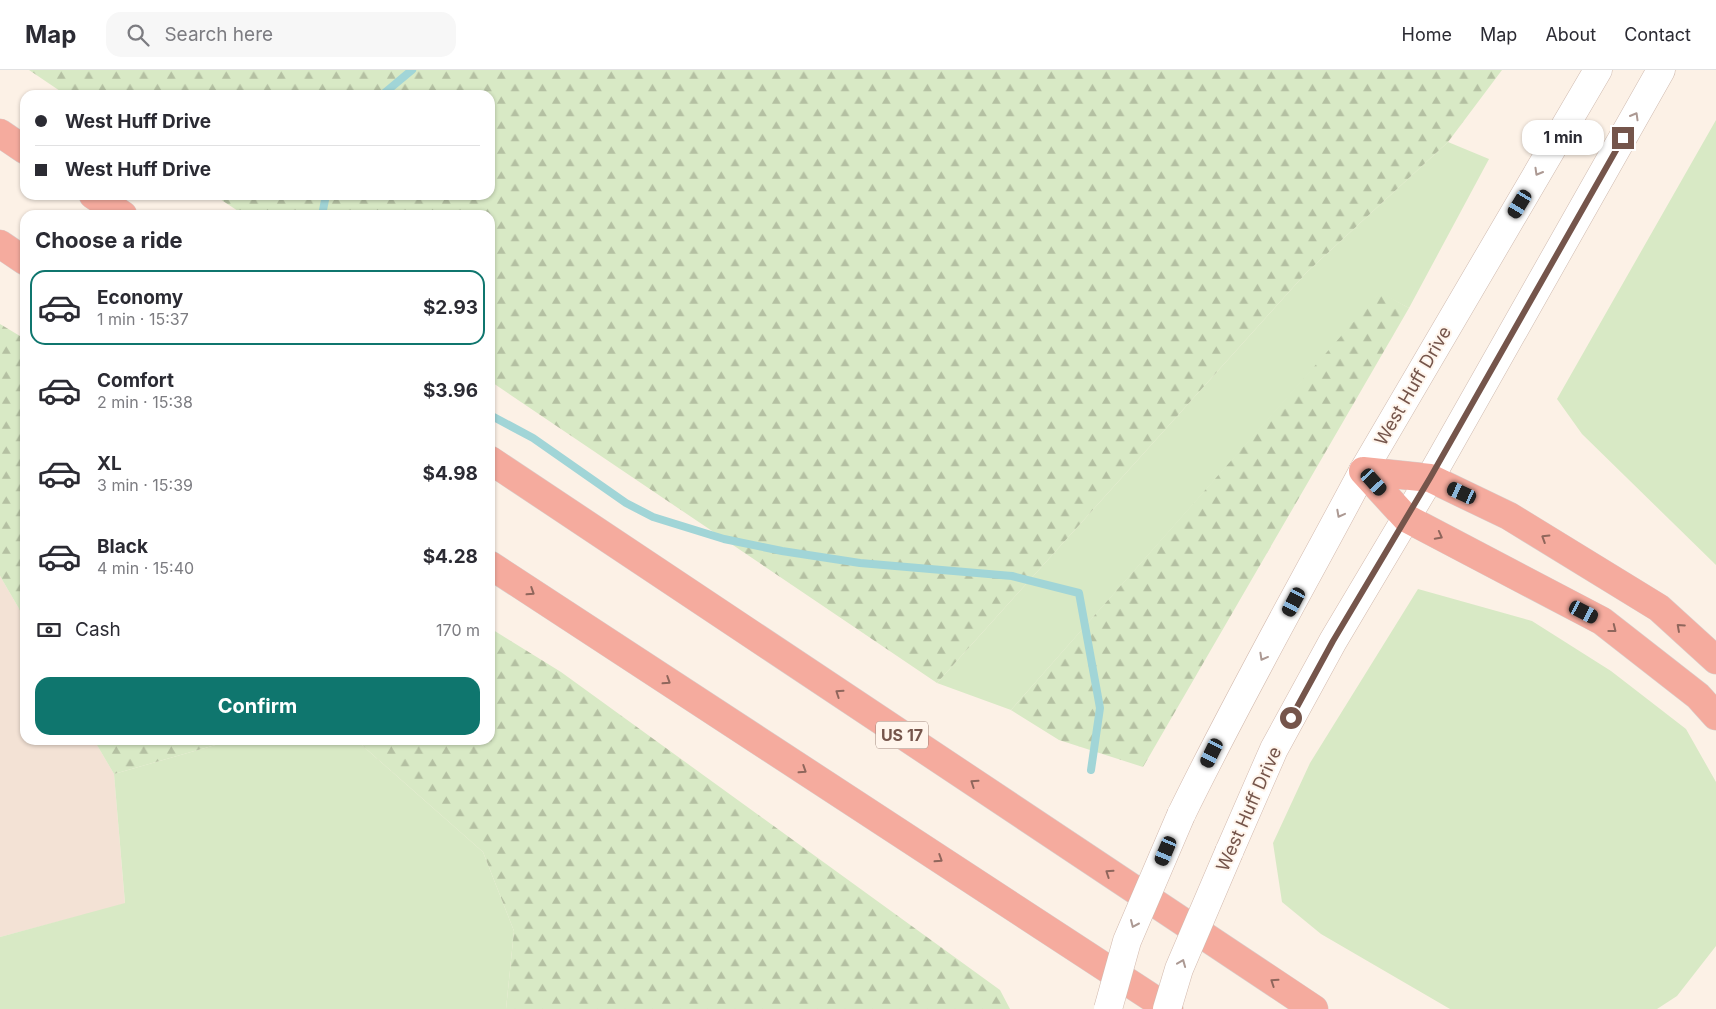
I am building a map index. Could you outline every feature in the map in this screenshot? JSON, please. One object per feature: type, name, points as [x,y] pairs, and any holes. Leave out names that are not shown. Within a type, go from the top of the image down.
[{"type":"highway","points":[[0,133],[20,147]]},
{"type":"highway","points":[[100,200],[116,210]]},
{"type":"highway","points":[[0,244],[20,257]]},
{"type":"highway","name":"US 17","points":[[495,463],[1314,1009]]},
{"type":"highway","points":[[1363,471],[1430,478],[1509,516],[1659,608],[1716,660]]},
{"type":"highway","points":[[1363,471],[1406,518],[1602,621],[1698,696],[1716,716]]},
{"type":"highway","points":[[495,568],[1168,1009]]},
{"type":"main road","name":"West Huff Drive","points":[[1108,1009],[1127,941],[1182,815],[1227,721],[1285,618],[1363,471],[1598,70]]},
{"type":"main road","name":"West Huff Drive","points":[[1168,1009],[1179,968],[1274,749],[1333,641],[1430,478],[1661,70]]},
{"type":"shaded area","points":[[0,576],[20,610],[20,745],[97,745],[114,774],[125,904],[0,937]]},
{"type":"green space","points":[[29,70],[1502,70],[1448,142],[1306,273],[937,683],[495,384],[495,210],[236,210],[222,200],[495,200],[495,90],[59,90]]},
{"type":"green space","points":[[1716,120],[1716,565],[1582,434],[1557,399]]},
{"type":"green space","points":[[1448,142],[1489,159],[1409,308],[1380,293],[1011,710],[937,683],[1306,273]]},
{"type":"green space","points":[[1380,292],[1409,308],[1143,767],[1059,740],[1011,710]]},
{"type":"green space","points":[[0,324],[20,336],[20,610],[0,576]]},
{"type":"green space","points":[[1418,589],[1532,621],[1611,671],[1686,729],[1716,782],[1716,946],[1677,996],[1657,1009],[1450,1009],[1321,934],[1282,902],[1273,843],[1310,763]]},
{"type":"green space","points":[[495,631],[561,672],[1000,990],[1010,1009],[506,1009],[514,931],[483,852],[362,745],[495,745]]},
{"type":"green space","points":[[97,745],[216,745],[114,774]]},
{"type":"green space","points":[[216,745],[362,745],[483,852],[514,931],[506,1009],[0,1009],[0,937],[125,903],[114,774]]},
{"type":"waterway","points":[[388,90],[412,70]]},
{"type":"waterway","points":[[323,210],[325,200]]},
{"type":"waterway","points":[[495,418],[533,438],[626,503],[653,517],[724,539],[782,551],[860,563],[1012,576],[1079,593],[1100,708],[1091,770]]},
{"type":"route","points":[[1291,718],[1333,641],[1430,478],[1623,138]]}]
